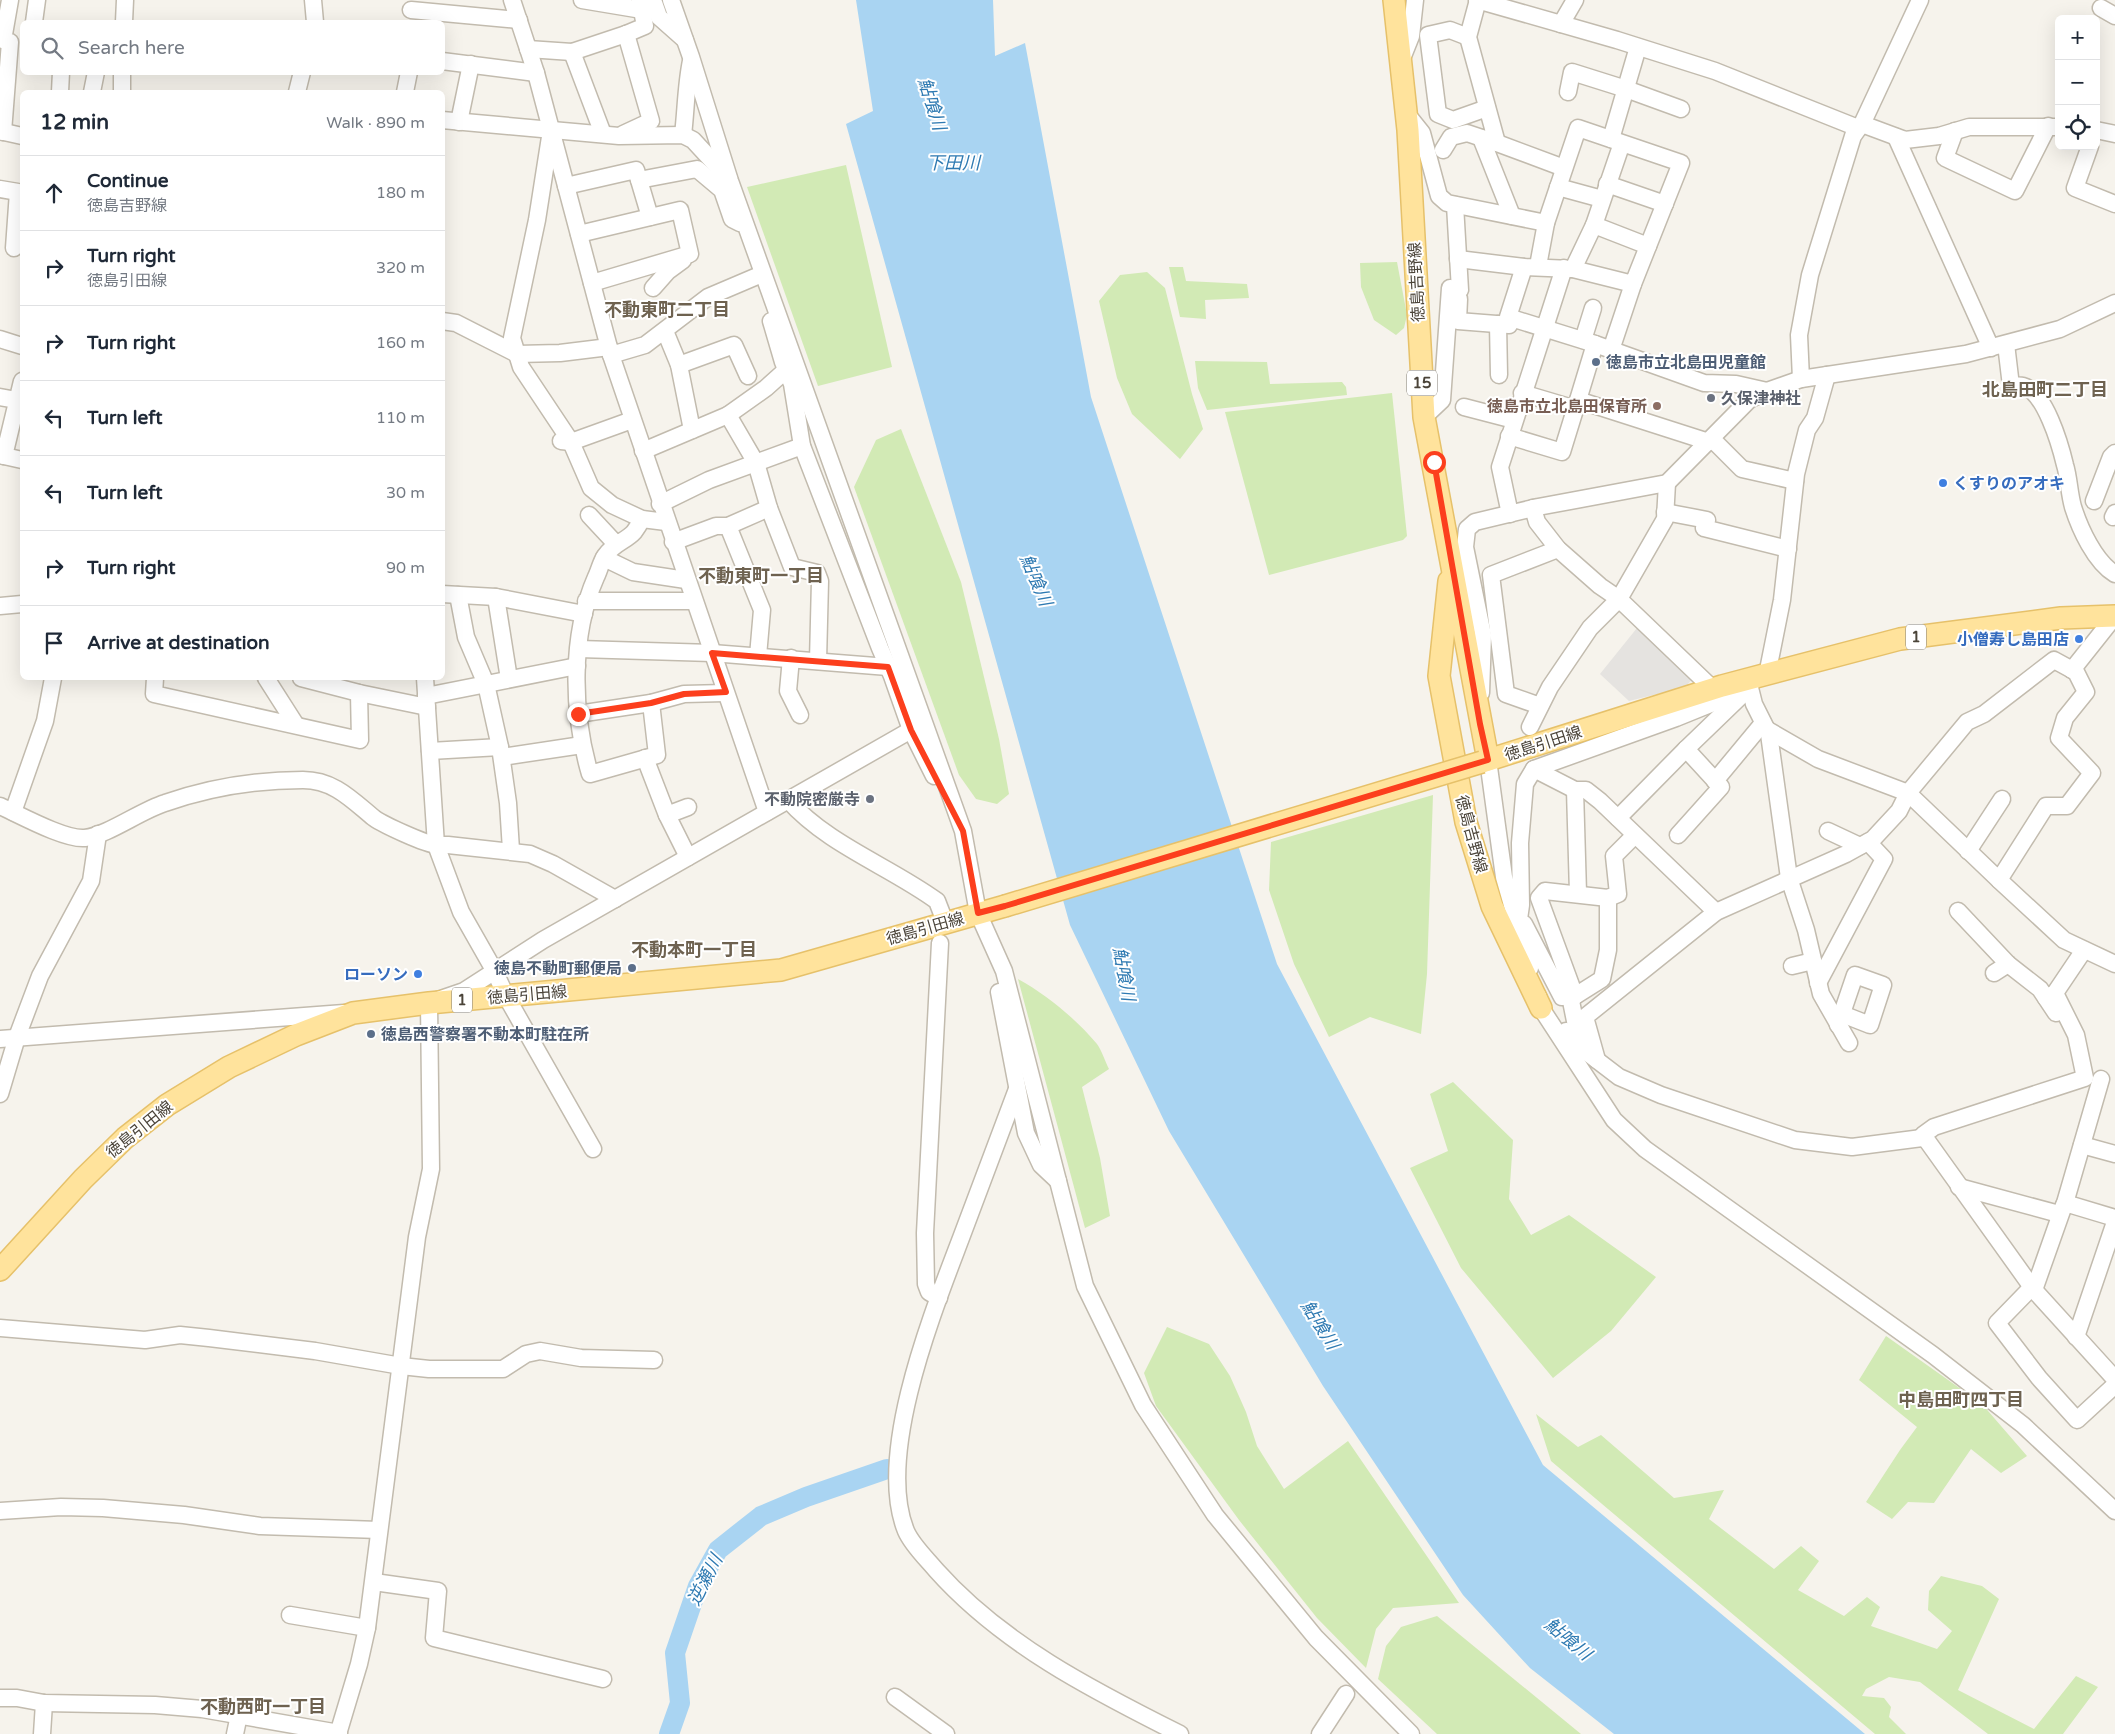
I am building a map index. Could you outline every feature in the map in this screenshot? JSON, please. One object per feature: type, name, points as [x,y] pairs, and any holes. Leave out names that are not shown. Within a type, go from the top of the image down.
[{"type":"main road","name":"徳島吉野線","points":[[1394,0],[1406,113],[1424,417],[1452,561],[1485,761]]},
{"type":"main road","name":"徳島吉野線","points":[[1452,561],[1442,629],[1439,676],[1466,822],[1492,906],[1541,1008]]},
{"type":"main road","name":"徳島引田線","points":[[0,1270],[82,1179],[125,1138],[167,1105],[229,1067],[296,1034],[353,1013],[429,1003],[781,970],[1005,906],[1485,761],[1713,689],[1756,680],[1900,640],[2061,618],[2115,616]]},
{"type":"street","points":[[10,0],[9,42],[1,132],[20,136]]},
{"type":"street","points":[[34,20],[37,0]]},
{"type":"street","points":[[124,0],[124,20]]},
{"type":"street","points":[[313,0],[315,20]]},
{"type":"street","points":[[512,0],[536,73],[610,351],[666,522],[767,812]]},
{"type":"street","points":[[582,0],[645,3],[685,40]]},
{"type":"street","points":[[664,0],[669,17],[685,40]]},
{"type":"street","points":[[671,0],[730,181],[740,204],[963,831],[978,913],[1004,971],[1086,1286],[1143,1405],[1221,1522],[1316,1638],[1412,1734]]},
{"type":"street","points":[[1401,62],[1411,36],[1414,0]]},
{"type":"street","points":[[1512,216],[1489,141],[1487,108],[1468,37],[1478,0],[1715,71],[1860,126],[1905,140],[1939,136],[1969,127],[2054,126]]},
{"type":"street","points":[[1561,24],[1575,0]]},
{"type":"street","points":[[1801,379],[1799,335],[1810,275],[1853,136],[1860,126],[1920,0]]},
{"type":"street","points":[[528,49],[572,52],[626,34],[645,26],[645,3]]},
{"type":"street","points":[[411,10],[519,20]]},
{"type":"street","points":[[1468,37],[1450,30],[1428,34],[1438,114],[1453,120],[1487,108]]},
{"type":"street","points":[[611,135],[651,121],[626,34]]},
{"type":"street","points":[[1510,514],[1500,467],[1544,327],[1568,268],[1594,225],[1605,191],[1626,89],[1638,47]]},
{"type":"street","points":[[572,52],[611,135]]},
{"type":"street","points":[[683,135],[691,57]]},
{"type":"street","points":[[445,60],[536,73]]},
{"type":"street","points":[[471,64],[451,121],[611,135],[683,135],[692,140],[730,181]]},
{"type":"street","points":[[1568,92],[1568,70],[1681,109]]},
{"type":"street","points":[[60,90],[61,75]]},
{"type":"street","points":[[92,90],[95,75]]},
{"type":"street","points":[[122,75],[122,90]]},
{"type":"street","points":[[297,90],[301,75]]},
{"type":"street","points":[[404,90],[408,75]]},
{"type":"street","points":[[1406,113],[1422,133],[1439,196],[1447,203],[1546,222]]},
{"type":"street","points":[[1955,131],[1944,158],[2015,191],[2054,126]]},
{"type":"street","points":[[1499,374],[1505,321],[1531,267],[1578,128],[1681,163],[1633,284],[1611,350]]},
{"type":"street","points":[[551,131],[537,220],[512,338],[521,367],[566,441],[591,488],[612,505],[642,519],[666,522]]},
{"type":"street","points":[[2100,131],[2115,134]]},
{"type":"street","points":[[1443,150],[1450,137],[1467,133],[1564,168]]},
{"type":"street","points":[[1896,137],[1999,346],[2011,386],[2023,386],[2038,396],[2054,429],[2065,465],[2074,507],[2092,550],[2106,569],[2115,574]]},
{"type":"street","points":[[2089,150],[2075,188],[2115,204]]},
{"type":"street","points":[[639,180],[697,169],[722,190],[732,219],[740,223]]},
{"type":"street","points":[[566,186],[636,170],[650,217]]},
{"type":"street","points":[[1558,187],[1605,191],[1664,204]]},
{"type":"street","points":[[0,189],[18,192],[12,247]]},
{"type":"street","points":[[740,204],[740,223],[755,277],[792,384],[802,446],[911,730],[963,831]]},
{"type":"street","points":[[1455,205],[1460,290],[1458,321],[1505,321],[1544,327],[1704,382],[1736,384],[1767,391]]},
{"type":"street","points":[[578,234],[680,210],[690,254]]},
{"type":"street","points":[[1594,225],[1648,246]]},
{"type":"street","points":[[592,283],[690,254]]},
{"type":"street","points":[[653,288],[668,270],[690,254]]},
{"type":"street","points":[[1458,259],[1531,267],[1568,268],[1633,284]]},
{"type":"street","points":[[445,321],[456,323],[517,354],[610,351],[645,344],[665,331],[708,297],[755,277]]},
{"type":"street","points":[[1424,417],[1442,400],[1450,288],[1460,290]]},
{"type":"street","points":[[1480,724],[1483,635],[1465,547],[1467,529],[1475,522],[1533,508],[1667,483],[1749,400],[1767,391],[1801,379],[1966,354],[2060,329],[2115,303]]},
{"type":"street","points":[[1509,436],[1562,452],[1577,404],[1594,308]]},
{"type":"street","points":[[665,331],[680,365],[692,430]]},
{"type":"street","points":[[0,339],[20,345]]},
{"type":"street","points":[[680,365],[734,344],[748,376]]},
{"type":"street","points":[[642,451],[728,415],[766,388],[786,370]]},
{"type":"street","points":[[1827,375],[1815,418],[1807,430],[1795,481],[1782,600],[1756,680],[1754,704],[1765,726],[1770,742],[1789,878],[1821,994],[1840,1020],[1849,1043]]},
{"type":"street","points":[[1522,394],[1577,404],[1710,441],[1742,469],[1795,481]]},
{"type":"street","points":[[0,397],[20,401],[2,456],[20,460]]},
{"type":"street","points":[[1464,407],[1514,420]]},
{"type":"street","points":[[728,415],[756,463],[769,508],[792,567],[817,573],[820,581],[818,661]]},
{"type":"street","points":[[566,441],[632,420]]},
{"type":"street","points":[[660,504],[709,480],[802,446]]},
{"type":"street","points":[[2094,501],[2111,457],[2115,453]]},
{"type":"street","points":[[1530,727],[1550,687],[1590,628],[1619,599],[1664,519],[1667,483]]},
{"type":"street","points":[[673,542],[716,526],[728,526],[769,508]]},
{"type":"street","points":[[1533,508],[1537,522],[1558,549],[1600,586],[1619,599],[1713,689]]},
{"type":"street","points":[[1665,512],[1707,520],[1704,528],[1788,550]]},
{"type":"street","points":[[589,515],[616,544]]},
{"type":"street","points":[[642,519],[633,533],[616,544],[604,558],[585,607],[578,658],[578,714],[582,745],[590,774],[658,755],[651,703]]},
{"type":"street","points":[[728,526],[762,610],[758,656]]},
{"type":"street","points":[[1540,706],[1506,694],[1491,575],[1558,549]]},
{"type":"street","points":[[604,558],[633,572],[686,580]]},
{"type":"street","points":[[511,850],[508,804],[501,752],[486,684],[450,595],[496,597],[585,607],[694,601]]},
{"type":"street","points":[[496,597],[509,679]]},
{"type":"street","points":[[0,606],[20,604]]},
{"type":"street","points":[[2072,670],[2115,616]]},
{"type":"street","points":[[326,681],[359,693],[427,702],[578,658],[712,653],[888,667]]},
{"type":"street","points":[[791,658],[788,690],[800,715]]},
{"type":"street","points":[[1596,1060],[1585,1017],[1716,912],[1783,883],[1789,878],[1864,844],[1899,811],[1908,794],[1967,722],[1984,714],[2054,660],[2076,672],[2086,692],[2064,718],[2059,738],[2092,773],[2067,806],[2046,806],[1999,880]]},
{"type":"street","points":[[53,680],[45,721],[6,809],[76,837],[85,838],[98,834],[174,800],[221,788],[302,780],[317,781],[336,787],[376,819],[436,845],[511,850],[530,854],[553,864],[615,899]]},
{"type":"street","points":[[154,680],[154,694],[360,740],[359,693]]},
{"type":"street","points":[[267,680],[296,726]]},
{"type":"street","points":[[425,680],[436,845],[461,912],[494,970],[506,996],[593,1149]]},
{"type":"street","points":[[1618,818],[1756,680]]},
{"type":"street","points":[[1608,898],[1608,950],[1602,979],[1573,996],[1562,996],[1519,921],[1521,906],[1520,843],[1525,784],[1534,769],[1676,718],[1756,680]]},
{"type":"street","points":[[578,714],[651,703],[684,694],[726,692]]},
{"type":"street","points":[[1765,726],[1818,759],[1908,794],[2064,940],[2115,964]]},
{"type":"street","points":[[1715,781],[1765,726]]},
{"type":"street","points":[[0,1698],[17,1698],[44,1703],[155,1705],[202,1709],[339,1733],[359,1664],[367,1628],[417,1237],[432,1169],[429,1003],[464,991],[494,970],[615,899],[911,730]]},
{"type":"street","points":[[430,751],[501,752],[582,745]]},
{"type":"street","points":[[1678,835],[1721,788],[1686,749]]},
{"type":"street","points":[[646,758],[667,815],[688,857]]},
{"type":"street","points":[[1485,761],[1504,878],[1519,921],[1541,1008],[1614,1120],[1645,1149],[1933,1355],[2024,1425],[2111,1506]]},
{"type":"street","points":[[1534,769],[1574,790],[1586,790],[1716,912]]},
{"type":"street","points":[[1574,790],[1578,893]]},
{"type":"street","points":[[1968,851],[2002,799]]},
{"type":"street","points":[[788,800],[802,816],[836,840],[937,901],[942,914]]},
{"type":"street","points":[[667,815],[688,807]]},
{"type":"street","points":[[1818,983],[1884,859],[1864,844],[1828,831]]},
{"type":"street","points":[[0,1094],[16,1037],[40,976],[91,880],[98,834]]},
{"type":"street","points":[[1581,1048],[1573,996],[1539,898],[1545,891],[1578,893],[1608,898],[1618,894],[1614,856],[1635,835]]},
{"type":"street","points":[[1958,911],[2008,964],[2050,995],[2076,1035],[2085,1078]]},
{"type":"street","points":[[938,1298],[929,1292],[926,1284],[926,1233],[940,942]]},
{"type":"street","points":[[2050,995],[2084,950]]},
{"type":"street","points":[[1792,966],[1813,961]]},
{"type":"street","points":[[1994,973],[2008,964]]},
{"type":"street","points":[[1004,971],[999,992],[1026,1133],[1041,1166],[1058,1180]]},
{"type":"street","points":[[1848,973],[1889,986],[1874,1026],[1840,1020],[1848,973]]},
{"type":"street","points":[[2050,995],[2056,1013]]},
{"type":"street","points":[[1541,1008],[1553,1015],[1581,1048],[1596,1060],[1619,1076],[1661,1095],[1795,1140],[1852,1147],[1922,1138]]},
{"type":"street","points":[[0,1039],[328,1013],[353,1013]]},
{"type":"street","points":[[2115,1379],[2033,1289],[1959,1187],[1923,1135],[1934,1126],[2085,1078],[2108,1080],[2082,1145],[2033,1289],[1997,1323],[2039,1378],[2077,1420],[2115,1385]]},
{"type":"street","points":[[1017,1089],[938,1298],[904,1409],[896,1478],[899,1508],[907,1532],[921,1553],[957,1594],[1036,1656],[1111,1700],[1180,1734]]},
{"type":"street","points":[[2082,1145],[2115,1154]]},
{"type":"street","points":[[1959,1187],[2115,1218]]},
{"type":"street","points":[[2076,1338],[2115,1222]]},
{"type":"street","points":[[0,1328],[145,1340],[180,1335],[315,1351],[429,1369],[503,1369],[526,1354],[540,1351],[581,1358],[654,1360]]},
{"type":"street","points":[[0,1511],[61,1507],[103,1508],[184,1515],[260,1526],[379,1530]]},
{"type":"street","points":[[374,1582],[438,1591],[434,1638],[603,1678]]},
{"type":"street","points":[[290,1615],[367,1628]]},
{"type":"street","points":[[1320,1734],[1346,1694]]},
{"type":"street","points":[[895,1697],[946,1734]]},
{"type":"street","points":[[42,1734],[44,1703]]},
{"type":"street","points":[[236,1734],[239,1715]]},
{"type":"green space","points":[[846,165],[892,367],[818,386],[747,187]]},
{"type":"green space","points":[[1397,262],[1407,315],[1404,328],[1396,335],[1374,320],[1361,287],[1360,263]]},
{"type":"green space","points":[[1169,267],[1183,267],[1186,281],[1247,284],[1249,298],[1205,300],[1206,319],[1180,317]]},
{"type":"green space","points":[[1147,272],[1165,288],[1192,394],[1203,429],[1180,459],[1132,414],[1117,378],[1099,301],[1120,275]]},
{"type":"green space","points":[[1195,361],[1267,362],[1270,384],[1342,382],[1346,387],[1347,395],[1207,410],[1198,388]]},
{"type":"green space","points":[[1392,393],[1407,536],[1403,540],[1269,575],[1225,412]]},
{"type":"green space","points":[[901,429],[961,582],[999,739],[1009,794],[997,804],[976,799],[959,775],[854,487],[876,440]]},
{"type":"green space","points":[[1433,795],[1427,974],[1421,1034],[1370,1017],[1329,1037],[1294,964],[1269,890],[1271,842]]},
{"type":"green space","points":[[1018,979],[1070,1016],[1097,1044],[1109,1069],[1082,1087],[1100,1158],[1110,1216],[1085,1228]]},
{"type":"green space","points":[[1453,1082],[1513,1140],[1509,1199],[1531,1235],[1569,1215],[1656,1277],[1611,1331],[1553,1378],[1461,1268],[1410,1168],[1448,1151],[1430,1094]]},
{"type":"green space","points":[[1167,1327],[1209,1344],[1230,1376],[1246,1412],[1257,1446],[1284,1489],[1348,1441],[1459,1603],[1393,1608],[1376,1629],[1366,1668],[1317,1618],[1239,1520],[1156,1406],[1144,1373]]},
{"type":"green space","points":[[1886,1336],[1982,1404],[2027,1456],[2001,1473],[1971,1449],[1934,1503],[1908,1502],[1892,1519],[1866,1502],[1917,1427],[1859,1380]]},
{"type":"green space","points":[[1536,1414],[1578,1447],[1601,1435],[1674,1498],[1724,1490],[1709,1519],[1774,1569],[1801,1546],[1819,1561],[1798,1590],[1844,1616],[1867,1597],[1880,1607],[1871,1626],[1937,1649],[1952,1631],[1928,1610],[1929,1591],[1941,1576],[1982,1586],[1999,1599],[1958,1690],[2034,1729],[2076,1676],[2098,1687],[2063,1734],[1988,1734],[1920,1682],[1889,1677],[1866,1689],[1862,1696],[1884,1698],[1891,1707],[1889,1717],[1906,1734],[1875,1734],[1551,1461]]},
{"type":"green space","points":[[1437,1616],[1581,1734],[1437,1734],[1378,1679],[1386,1646],[1401,1627]]},
{"type":"shaded area","points":[[1637,628],[1691,680],[1686,687],[1629,701],[1600,674]]},
{"type":"water","name":"下田川","points":[[856,0],[993,0],[995,56],[1025,43],[1091,397],[1277,964],[1543,1465],[1865,1734],[1614,1734],[1530,1668],[1463,1595],[1323,1386],[1169,1131],[1070,925],[846,124],[873,111]]},
{"type":"waterway","name":"逆瀬川","points":[[669,1734],[680,1703],[675,1653],[698,1586],[718,1550],[761,1516],[806,1497],[887,1469]]},
{"type":"place","name":"徳島市立北島田児童館","points":[[1596,362]]},
{"type":"place","name":"久保津神社","points":[[1711,398]]},
{"type":"place","name":"徳島市立北島田保育所","points":[[1657,406]]},
{"type":"place","name":"くすりのアオキ","points":[[1943,483]]},
{"type":"place","name":"小僧寿し島田店","points":[[2079,639]]},
{"type":"place","name":"不動院密厳寺","points":[[870,799]]},
{"type":"place","name":"徳島不動町郵便局","points":[[632,968]]},
{"type":"place","name":"ローソン","points":[[418,974]]},
{"type":"place","name":"徳島西警察署不動本町駐在所","points":[[371,1034]]},
{"type":"district","name":"不動東町二丁目","points":[[667,310]]},
{"type":"district","name":"北島田町二丁目","points":[[2045,390]]},
{"type":"district","name":"不動東町一丁目","points":[[761,576]]},
{"type":"district","name":"不動本町一丁目","points":[[694,950]]},
{"type":"district","name":"中島田町四丁目","points":[[1961,1400]]},
{"type":"district","name":"不動西町一丁目","points":[[263,1707]]},
{"type":"route","points":[[578,714],[651,703],[684,694],[726,692],[712,653],[888,667],[911,730],[963,831],[978,913],[1005,906],[1488,760],[1434,462]]},
{"type":"water label","name":"鮎喰川","points":[[932,104]]},
{"type":"water label","name":"鮎喰川","points":[[1036,580]]},
{"type":"water label","name":"鮎喰川","points":[[1124,974]]},
{"type":"water label","name":"鮎喰川","points":[[1320,1325]]},
{"type":"water label","name":"鮎喰川","points":[[1568,1639]]}]
